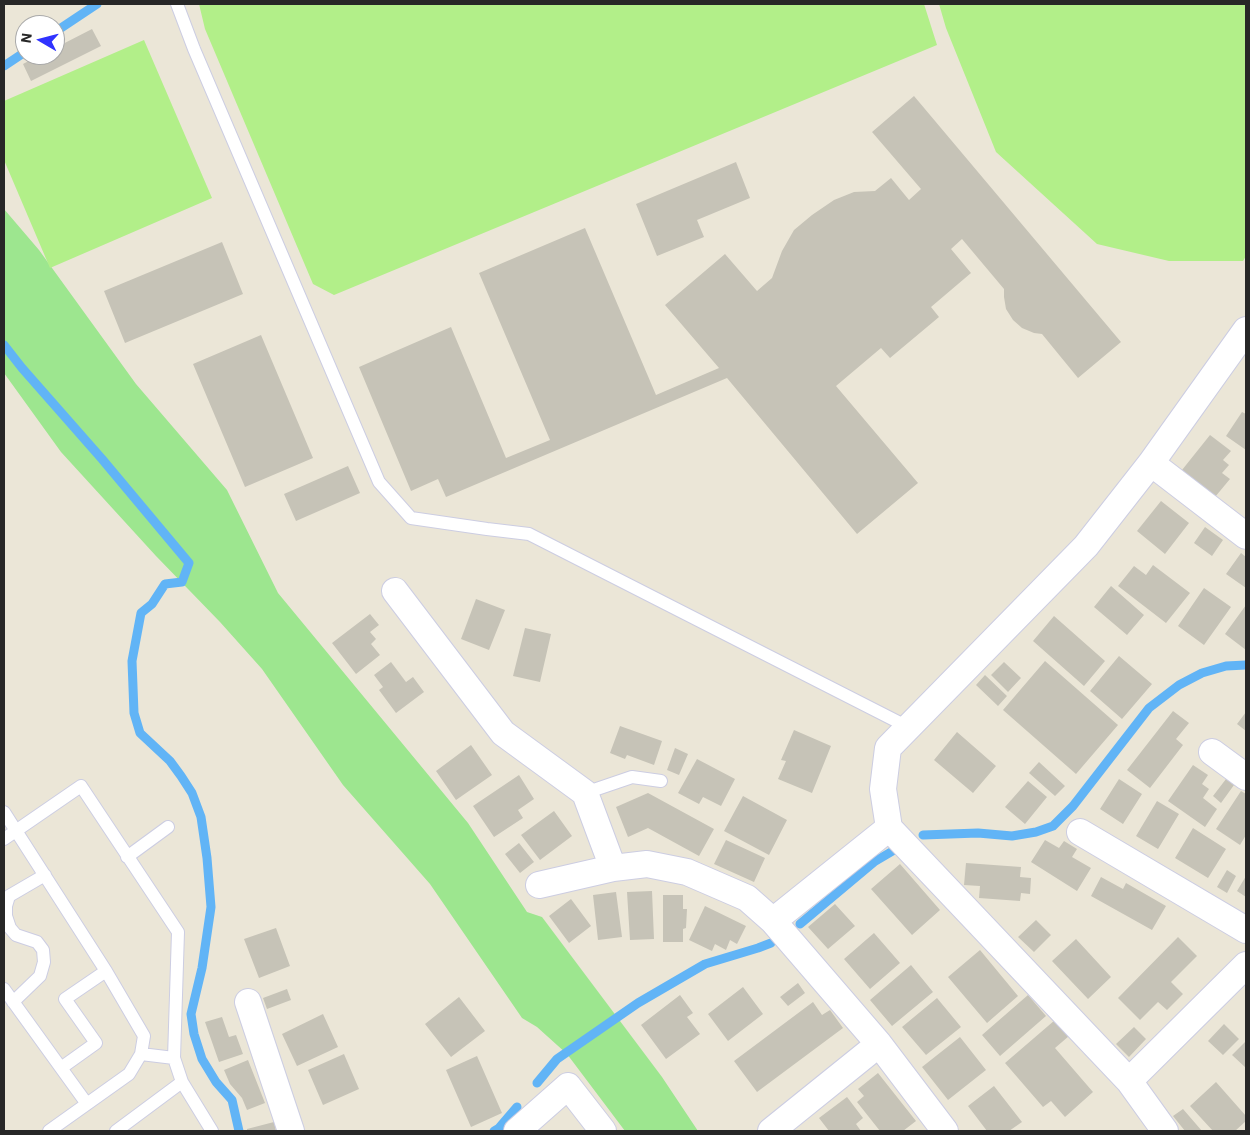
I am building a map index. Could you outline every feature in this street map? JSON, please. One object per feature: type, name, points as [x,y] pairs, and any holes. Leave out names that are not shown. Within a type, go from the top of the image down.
[{"type":"street","points":[[1165,1131],[1129,1081],[889,828],[883,789],[888,748],[1086,546],[1152,464],[1246,330]]},
{"type":"street","points":[[1152,464],[1246,536]]},
{"type":"street","points":[[395,591],[503,733],[585,793],[613,868]]},
{"type":"street","points":[[1212,752],[1246,776]]},
{"type":"street","points":[[772,921],[889,828]]},
{"type":"street","points":[[1080,832],[1246,930]]},
{"type":"street","points":[[539,885],[613,868],[648,864],[686,872],[747,898],[772,921],[879,1044],[945,1131]]},
{"type":"street","points":[[1129,1081],[1246,965]]},
{"type":"street","points":[[248,1002],[290,1131]]},
{"type":"street","points":[[771,1131],[879,1044]]},
{"type":"street","points":[[517,1131],[568,1086],[603,1131]]},
{"type":"lane","points":[[177,4],[198,58],[379,482],[411,518],[529,534],[908,727]]},
{"type":"lane","points":[[585,793],[632,777],[661,781]]},
{"type":"lane","points":[[4,840],[81,786],[178,932],[174,1058],[182,1082],[212,1131]]},
{"type":"lane","points":[[4,812],[106,970],[144,1036],[141,1054],[129,1074],[49,1131]]},
{"type":"lane","points":[[128,856],[168,827]]},
{"type":"lane","points":[[13,1002],[40,976],[44,962],[43,950],[37,942],[16,935],[10,928],[6,916],[6,906],[9,896],[45,875]]},
{"type":"lane","points":[[60,1068],[96,1043],[65,999],[106,970]]},
{"type":"lane","points":[[4,989],[87,1104]]},
{"type":"lane","points":[[141,1054],[174,1058]]},
{"type":"lane","points":[[121,1130],[182,1082]]},
{"type":"green space","points":[[199,4],[924,4],[937,45],[334,295],[313,284],[205,29]]},
{"type":"green space","points":[[939,4],[1246,4],[1246,256],[1243,261],[1169,261],[1097,244],[996,152],[946,28]]},
{"type":"green space","points":[[144,40],[212,198],[50,268],[4,160],[4,101]]},
{"type":"green space","points":[[4,209],[39,250],[136,384],[227,490],[278,593],[468,823],[527,912],[542,917],[662,1077],[698,1131],[625,1131],[567,1054],[537,1027],[522,1018],[430,884],[343,785],[262,669],[61,452],[4,373]]},
{"type":"building","points":[[92,29],[101,46],[65,64],[65,43]]},
{"type":"building","points":[[23,65],[63,65],[31,81]]},
{"type":"building","points":[[914,96],[1121,342],[1078,378],[1042,334],[1022,328],[1013,320],[1006,309],[1004,289],[962,239],[951,249],[971,273],[931,307],[939,317],[890,358],[881,348],[836,386],[918,483],[857,534],[727,378],[446,497],[438,479],[411,491],[359,367],[451,327],[506,458],[550,440],[479,273],[585,228],[656,395],[719,368],[665,305],[725,254],[757,291],[772,278],[782,251],[794,230],[834,200],[854,192],[875,191],[891,178],[909,200],[921,189],[872,132]]},
{"type":"building","points":[[736,162],[750,198],[697,220],[704,237],[657,256],[636,204]]},
{"type":"building","points":[[222,242],[243,294],[125,343],[104,291]]},
{"type":"building","points":[[261,335],[313,458],[245,487],[193,364]]},
{"type":"building","points":[[1242,412],[1246,414],[1246,450],[1226,436]]},
{"type":"building","points":[[1210,435],[1231,451],[1223,460],[1229,465],[1222,473],[1230,479],[1215,497],[1182,470]]},
{"type":"building","points":[[348,466],[360,493],[296,521],[284,494]]},
{"type":"building","points":[[1161,501],[1189,523],[1165,554],[1137,531]]},
{"type":"building","points":[[1205,527],[1223,540],[1212,556],[1194,543]]},
{"type":"building","points":[[1241,553],[1246,557],[1246,588],[1226,574]]},
{"type":"building","points":[[1153,565],[1190,593],[1166,623],[1118,586],[1134,566],[1146,575]]},
{"type":"building","points":[[1111,586],[1144,615],[1127,635],[1094,607]]},
{"type":"building","points":[[1204,588],[1231,607],[1204,645],[1178,626]]},
{"type":"building","points":[[476,599],[505,610],[489,650],[461,639]]},
{"type":"building","points":[[1246,605],[1246,650],[1225,634]]},
{"type":"building","points":[[370,614],[379,625],[370,632],[376,639],[371,644],[380,655],[356,674],[332,643]]},
{"type":"building","points":[[1054,616],[1105,661],[1084,686],[1033,641]]},
{"type":"building","points":[[525,628],[551,634],[540,682],[513,676]]},
{"type":"building","points":[[1119,656],[1152,684],[1122,719],[1090,691]]},
{"type":"building","points":[[1045,661],[1118,725],[1076,774],[1003,710]]},
{"type":"building","points":[[391,662],[406,682],[413,677],[424,692],[396,713],[379,690],[383,687],[374,675]]},
{"type":"building","points":[[1004,662],[1021,678],[1008,692],[991,675]]},
{"type":"building","points":[[985,675],[1007,696],[998,706],[976,685]]},
{"type":"building","points":[[1173,711],[1189,723],[1176,739],[1183,745],[1150,788],[1127,770]]},
{"type":"building","points":[[1246,712],[1246,731],[1237,724]]},
{"type":"building","points":[[620,726],[662,741],[654,765],[627,755],[625,759],[610,753]]},
{"type":"building","points":[[794,730],[831,746],[812,793],[778,779],[786,761],[781,760]]},
{"type":"building","points":[[957,732],[996,766],[973,793],[934,760]]},
{"type":"building","points":[[471,745],[492,775],[456,800],[436,771]]},
{"type":"building","points":[[675,748],[688,754],[679,775],[667,770]]},
{"type":"building","points":[[697,759],[735,779],[721,806],[703,797],[699,804],[678,793]]},
{"type":"building","points":[[1039,762],[1065,786],[1055,796],[1029,773]]},
{"type":"building","points":[[1193,765],[1208,775],[1202,784],[1209,789],[1203,798],[1217,809],[1205,827],[1168,801]]},
{"type":"building","points":[[519,775],[534,799],[518,810],[523,818],[494,837],[473,806]]},
{"type":"building","points":[[1119,779],[1142,794],[1123,824],[1100,809]]},
{"type":"building","points":[[1226,779],[1234,785],[1221,803],[1213,796]]},
{"type":"building","points":[[1028,781],[1047,797],[1025,824],[1005,807]]},
{"type":"building","points":[[1241,791],[1246,794],[1246,835],[1240,845],[1216,829]]},
{"type":"building","points":[[648,793],[714,829],[699,856],[648,828],[628,837],[616,807]]},
{"type":"building","points":[[743,796],[787,820],[769,855],[724,831]]},
{"type":"building","points":[[1157,801],[1179,814],[1158,849],[1136,836]]},
{"type":"building","points":[[554,811],[572,836],[540,860],[521,835]]},
{"type":"building","points":[[1193,828],[1226,849],[1208,878],[1175,858]]},
{"type":"building","points":[[726,840],[765,858],[754,882],[714,864]]},
{"type":"building","points":[[1045,840],[1059,848],[1064,841],[1077,849],[1072,857],[1091,868],[1077,891],[1031,862]]},
{"type":"building","points":[[519,843],[534,862],[520,873],[505,854]]},
{"type":"building","points":[[966,863],[1021,867],[1020,877],[1031,878],[1030,894],[1021,893],[1020,901],[979,898],[980,886],[964,885]]},
{"type":"building","points":[[900,864],[940,910],[912,935],[871,889]]},
{"type":"building","points":[[1227,870],[1236,876],[1227,893],[1217,887]]},
{"type":"building","points":[[1246,876],[1246,897],[1237,891]]},
{"type":"building","points":[[1101,877],[1123,889],[1126,883],[1166,906],[1152,930],[1091,896]]},
{"type":"building","points":[[652,891],[654,939],[630,940],[627,892]]},
{"type":"building","points":[[616,892],[622,937],[598,940],[593,895]]},
{"type":"building","points":[[663,895],[683,895],[683,909],[687,909],[686,928],[683,929],[683,942],[663,942]]},
{"type":"building","points":[[571,899],[591,926],[569,943],[549,916]]},
{"type":"building","points":[[835,904],[855,926],[828,949],[808,927]]},
{"type":"building","points":[[705,906],[746,926],[737,944],[730,940],[726,950],[715,944],[712,951],[689,940]]},
{"type":"building","points":[[1036,920],[1051,935],[1034,952],[1018,937]]},
{"type":"building","points":[[276,928],[290,966],[259,978],[244,939]]},
{"type":"building","points":[[874,933],[900,963],[870,989],[844,959]]},
{"type":"building","points":[[1178,937],[1197,956],[1171,982],[1183,994],[1167,1010],[1158,1002],[1140,1020],[1118,998]]},
{"type":"building","points":[[1076,939],[1111,977],[1088,999],[1052,961]]},
{"type":"building","points":[[980,950],[1018,996],[987,1023],[948,977]]},
{"type":"building","points":[[911,965],[933,992],[892,1026],[870,1000]]},
{"type":"building","points":[[798,983],[805,993],[788,1006],[780,997]]},
{"type":"building","points":[[743,987],[763,1014],[728,1041],[708,1014]]},
{"type":"building","points":[[287,989],[291,1000],[267,1009],[263,998]]},
{"type":"building","points":[[680,995],[693,1013],[687,1017],[700,1034],[666,1059],[641,1025]]},
{"type":"building","points":[[1028,995],[1046,1016],[1000,1056],[982,1035]]},
{"type":"building","points":[[459,997],[485,1031],[451,1057],[425,1024]]},
{"type":"building","points":[[937,998],[961,1027],[926,1055],[902,1027]]},
{"type":"building","points":[[813,1002],[822,1015],[830,1010],[843,1028],[757,1092],[734,1061]]},
{"type":"building","points":[[323,1014],[338,1047],[297,1066],[282,1034]]},
{"type":"building","points":[[222,1017],[229,1037],[236,1035],[243,1054],[219,1062],[205,1022]]},
{"type":"building","points":[[1055,1020],[1069,1036],[1055,1048],[1093,1092],[1065,1117],[1051,1101],[1043,1107],[1005,1063]]},
{"type":"building","points":[[1224,1024],[1239,1039],[1223,1055],[1208,1041]]},
{"type":"building","points":[[1134,1027],[1146,1039],[1129,1057],[1116,1044]]},
{"type":"building","points":[[960,1037],[986,1070],[948,1100],[922,1067]]},
{"type":"building","points":[[1246,1041],[1246,1068],[1232,1055]]},
{"type":"building","points":[[344,1054],[359,1089],[323,1105],[308,1070]]},
{"type":"building","points":[[477,1056],[502,1113],[471,1127],[446,1070]]},
{"type":"building","points":[[248,1060],[265,1103],[247,1110],[242,1098],[230,1084],[224,1070]]},
{"type":"building","points":[[878,1073],[916,1121],[903,1131],[880,1131],[857,1102],[864,1096],[858,1089]]},
{"type":"building","points":[[1216,1082],[1246,1116],[1246,1121],[1235,1131],[1213,1131],[1190,1106]]},
{"type":"building","points":[[994,1086],[1022,1122],[1009,1131],[987,1131],[968,1106]]},
{"type":"building","points":[[847,1097],[863,1118],[856,1124],[861,1131],[829,1131],[819,1118]]},
{"type":"building","points":[[1183,1109],[1202,1131],[1185,1131],[1173,1116]]},
{"type":"building","points":[[274,1122],[276,1131],[247,1131],[247,1129]]},
{"type":"waterway","points":[[65,25],[97,4]]},
{"type":"waterway","points":[[4,66],[15,59]]},
{"type":"waterway","points":[[4,345],[189,563],[182,582],[165,584],[152,604],[141,613],[132,661],[134,713],[140,733],[170,761],[181,776],[192,793],[201,817],[211,907],[202,968],[191,1014],[194,1034],[202,1059],[216,1082],[232,1100],[239,1131]]},
{"type":"waterway","points":[[923,835],[978,833],[1012,836],[1036,832],[1053,826],[1073,806],[1149,708],[1179,685],[1202,673],[1226,666],[1246,665]]},
{"type":"waterway","points":[[800,924],[874,862],[896,849]]},
{"type":"waterway","points":[[537,1083],[557,1059],[638,1003],[705,964],[771,943]]},
{"type":"waterway","points":[[494,1131],[499,1128],[517,1107]]}]
